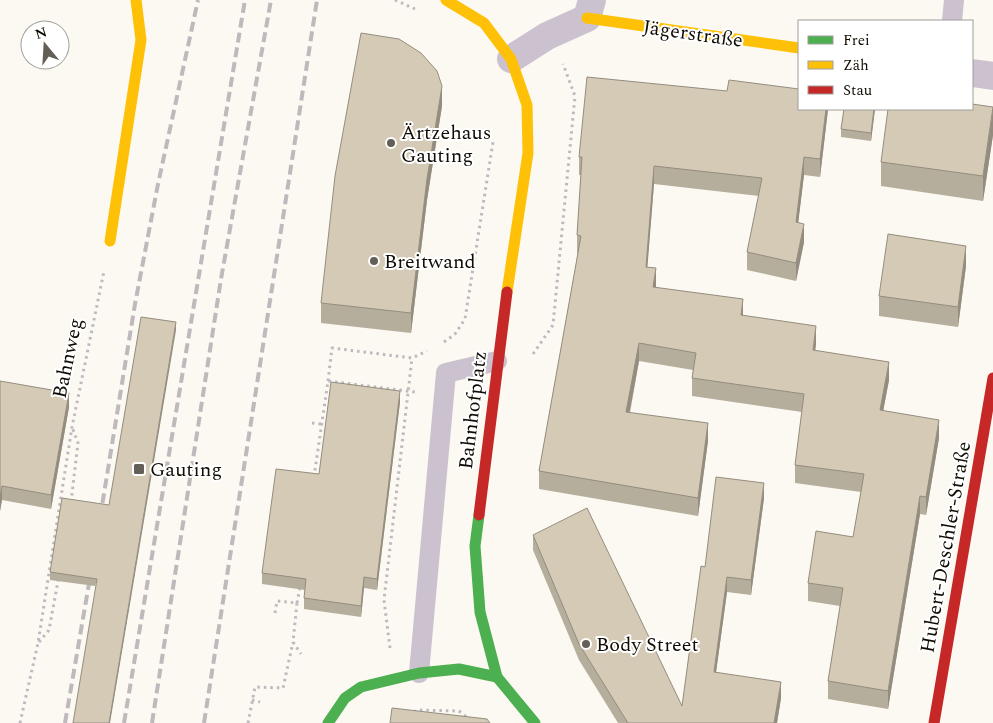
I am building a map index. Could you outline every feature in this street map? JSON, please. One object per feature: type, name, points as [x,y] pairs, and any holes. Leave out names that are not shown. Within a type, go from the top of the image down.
[{"type":"street","points":[[110,241],[141,40],[136,0]]},
{"type":"street","name":"Bahnhofplatz","points":[[446,0],[484,22],[511,59],[527,105],[528,153],[496,361],[475,546],[480,612],[497,677]]},
{"type":"street","points":[[511,59],[589,9]]},
{"type":"street","name":"Jägerstraße","points":[[589,9],[798,48]]},
{"type":"street","points":[[973,73],[993,76]]},
{"type":"street","name":"Hubert-Deschler-Straße","points":[[934,723],[993,378]]},
{"type":"street","points":[[330,720],[345,698],[361,687],[409,675],[459,669],[497,677],[535,723]]},
{"type":"lane","points":[[952,20],[954,0]]},
{"type":"lane","points":[[409,675],[446,373],[496,361]]},
{"type":"path","points":[[496,361],[531,357],[553,325],[575,96],[564,66],[547,36]]},
{"type":"path","points":[[438,346],[456,334],[465,319],[494,132]]},
{"type":"path","name":"Bahnweg","points":[[20,723],[38,643],[72,427],[110,241]]},
{"type":"path","points":[[314,478],[332,348],[412,358],[429,350]]},
{"type":"path","points":[[412,358],[384,600],[392,661],[409,675],[422,710]]},
{"type":"path","points":[[328,381],[444,396]]},
{"type":"path","points":[[312,423],[321,424]]},
{"type":"path","points":[[70,508],[78,443],[72,427]]},
{"type":"path","points":[[38,643],[49,630],[58,582]]},
{"type":"path","points":[[248,723],[255,687],[283,688],[293,642],[300,584]]},
{"type":"path","points":[[275,613],[278,601],[298,604]]},
{"type":"path","points":[[293,642],[301,654]]},
{"type":"path","points":[[252,700],[260,702]]},
{"type":"path","points":[[411,714],[417,710],[459,711],[474,723]]},
{"type":"building","points":[[361,33],[399,39],[421,53],[437,71],[442,86],[427,179],[411,313],[321,303],[335,176]]},
{"type":"building","points":[[587,77],[727,91],[729,80],[798,89],[798,110],[826,110],[820,159],[804,157],[796,222],[804,224],[796,263],[747,252],[762,178],[654,166],[646,267],[656,268],[653,287],[743,299],[741,315],[816,326],[813,350],[889,362],[880,410],[939,420],[926,497],[920,496],[888,691],[828,681],[843,588],[808,583],[816,531],[853,537],[864,474],[795,465],[804,394],[692,378],[696,353],[639,343],[626,412],[708,423],[698,498],[539,471],[581,236],[577,235],[582,157],[579,157]]},
{"type":"building","points":[[973,104],[993,107],[983,176],[881,162],[888,110],[973,110]]},
{"type":"building","points":[[844,110],[874,110],[871,133],[841,129]]},
{"type":"building","points":[[888,234],[966,246],[958,307],[879,296]]},
{"type":"building","points":[[141,317],[176,322],[109,723],[73,723],[97,579],[50,572],[62,498],[109,505]]},
{"type":"building","points":[[0,381],[69,393],[51,495],[2,486],[0,497]]},
{"type":"building","points":[[331,382],[400,391],[377,579],[364,577],[361,606],[304,598],[306,579],[262,573],[276,469],[319,474]]},
{"type":"building","points":[[716,477],[764,483],[751,580],[727,577],[714,672],[781,682],[774,723],[628,723],[579,644],[533,535],[587,508],[682,706],[701,566],[705,567]]},
{"type":"building","points":[[392,708],[487,719],[490,723],[390,723]]},
{"type":"railway","points":[[100,518],[135,304],[158,184],[198,0]]},
{"type":"railway","points":[[124,723],[245,0]]},
{"type":"railway","points":[[152,723],[221,279],[271,0]]},
{"type":"railway","points":[[204,723],[317,0]]},
{"type":"railway","points":[[65,723],[91,572]]},
{"type":"traffic: fast","points":[[479,515],[475,546],[480,612],[497,677],[535,723]]},
{"type":"traffic: fast","points":[[328,723],[345,698],[361,687],[419,673],[459,669],[497,677]]},
{"type":"traffic: slow","points":[[110,241],[141,40],[136,0]]},
{"type":"traffic: slow","points":[[446,0],[484,23],[511,59],[527,105],[528,153],[507,292]]},
{"type":"traffic: slow","points":[[587,18],[798,48]]},
{"type":"traffic: jam","points":[[479,515],[507,292]]},
{"type":"traffic: jam","points":[[934,723],[993,378]]},
{"type":"place","name":"Ärtzehaus Gauting","points":[[391,143]]},
{"type":"place","name":"Breitwand","points":[[374,261]]},
{"type":"place","name":"Gauting","points":[[139,469]]},
{"type":"place","name":"Body Street","points":[[586,644]]}]
